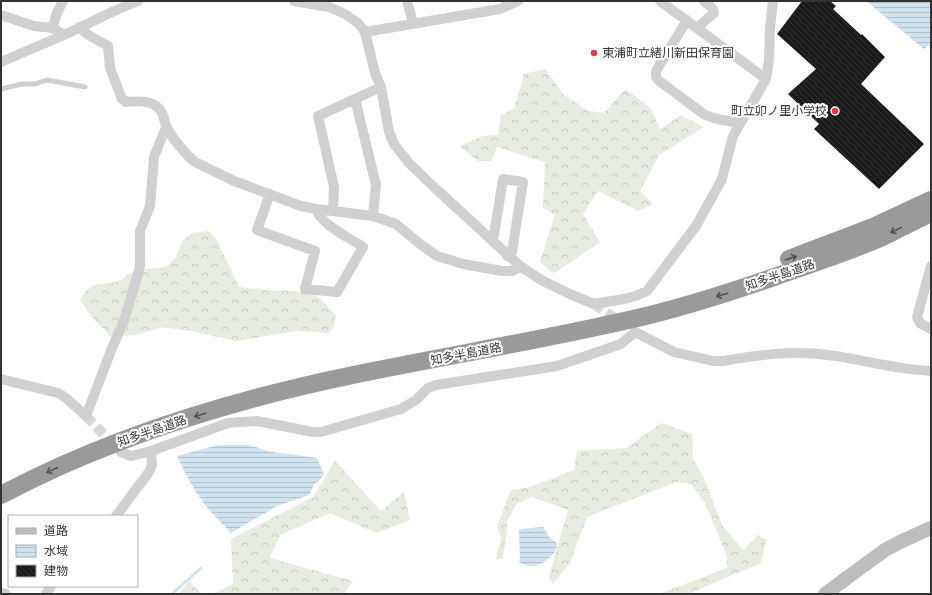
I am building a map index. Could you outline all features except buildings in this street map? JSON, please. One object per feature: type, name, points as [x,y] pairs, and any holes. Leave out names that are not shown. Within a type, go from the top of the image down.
[{"type":"highway","name":"知多半島道路","points":[[1,481],[109,433],[180,408],[297,376],[559,324],[644,304],[726,280],[810,252],[873,227],[931,200]]},
{"type":"highway","name":"知多半島道路","points":[[1,495],[61,466],[113,444],[192,417],[240,403],[353,375],[568,334],[649,315],[731,292],[815,263],[879,238],[931,213]]},
{"type":"street","points":[[53,28],[56,15],[63,1]]},
{"type":"street","points":[[1,62],[138,1]]},
{"type":"street","points":[[294,1],[320,5],[338,10],[353,18],[365,32],[375,73],[381,87],[389,132],[394,144],[409,163],[507,256],[520,266],[549,284],[594,304],[624,299],[647,291],[696,226],[722,179],[733,136],[766,79],[769,60],[773,1]]},
{"type":"street","points":[[407,1],[413,23]]},
{"type":"street","points":[[365,32],[500,9],[518,1]]},
{"type":"street","points":[[660,1],[766,79]]},
{"type":"street","points":[[697,28],[714,13],[710,2]]},
{"type":"street","points":[[1,14],[34,26],[53,28],[64,34]]},
{"type":"street","points":[[687,20],[656,71],[656,77],[705,115],[717,119],[740,123]]},
{"type":"street","points":[[79,27],[86,34],[108,46],[110,68],[122,99],[126,102],[148,101],[160,110],[166,127],[190,158],[234,181],[301,206],[373,216],[396,224],[437,256],[470,265],[502,271],[513,271],[520,266]]},
{"type":"street","points":[[333,211],[334,187],[318,116],[381,87]]},
{"type":"street","points":[[355,99],[376,185],[373,216]]},
{"type":"street","points":[[1,378],[58,393],[71,402],[86,416],[124,321],[140,267],[140,231],[150,206],[154,157],[166,127]]},
{"type":"street","points":[[490,239],[494,234],[504,179],[523,182],[512,252],[507,256]]},
{"type":"street","points":[[270,194],[257,230],[315,251],[305,289],[337,292],[363,247],[326,223],[317,215],[316,209]]},
{"type":"street","points":[[931,266],[927,292],[917,317],[920,323],[931,329]]},
{"type":"street","points":[[121,452],[131,456],[151,451],[228,423],[256,421],[313,432],[321,432],[401,409],[416,400],[428,388],[436,385],[557,366],[621,344],[634,332],[667,349],[713,361],[723,361],[784,352],[827,354],[902,369],[931,371]]},
{"type":"street","points":[[117,515],[149,472],[152,465],[151,451]]},
{"type":"street","points":[[826,594],[885,550],[931,528]]},
{"type":"street","points":[[1,593],[6,594]]},
{"type":"lane","points":[[1,89],[22,84],[35,84],[47,80],[85,87]]},
{"type":"green space","points":[[545,69],[564,95],[589,111],[604,113],[625,89],[647,105],[652,111],[660,129],[681,115],[704,127],[659,155],[640,191],[653,204],[638,211],[598,191],[583,214],[600,242],[553,273],[540,262],[555,215],[543,208],[545,162],[497,147],[491,161],[478,161],[459,146],[483,136],[498,135],[501,115],[514,109],[524,74]]},
{"type":"green space","points":[[209,231],[218,242],[239,287],[264,290],[295,291],[314,294],[323,301],[336,316],[334,327],[328,333],[296,331],[236,341],[163,327],[136,335],[111,337],[93,318],[80,300],[88,289],[96,284],[119,281],[129,274],[138,271],[166,267],[176,257],[182,241],[192,233]]},
{"type":"green space","points":[[661,423],[692,434],[693,459],[703,476],[722,525],[743,550],[758,535],[766,540],[761,563],[688,594],[659,594],[727,568],[727,556],[705,503],[691,484],[676,482],[587,517],[570,563],[553,584],[549,576],[568,510],[532,497],[516,504],[507,522],[503,558],[496,560],[501,537],[497,526],[511,490],[530,487],[574,470],[577,451],[627,448]]},
{"type":"green space","points":[[335,461],[381,511],[404,492],[410,520],[376,533],[330,513],[280,535],[270,558],[353,581],[344,594],[212,594],[233,584],[231,539],[313,497]]},
{"type":"green space","points":[[189,581],[202,594],[179,594]]},
{"type":"water","points":[[866,1],[931,1],[931,44],[924,49]]},
{"type":"water","points":[[218,445],[249,445],[271,452],[317,458],[324,474],[319,481],[314,484],[309,495],[277,506],[231,533],[209,510],[188,477],[177,456]]},
{"type":"water","points":[[543,527],[550,538],[557,543],[557,547],[553,554],[539,565],[535,566],[529,566],[519,562],[519,530]]},
{"type":"waterway","points":[[172,594],[201,568]]},
{"type":"tunnel","points":[[594,304],[635,332]]},
{"type":"tunnel","points":[[86,416],[116,447]]},
{"type":"place","name":"東浦町立緒川新田保育園","points":[[594,53]]},
{"type":"place","name":"町立卯ノ里小学校","points":[[835,111]]}]
